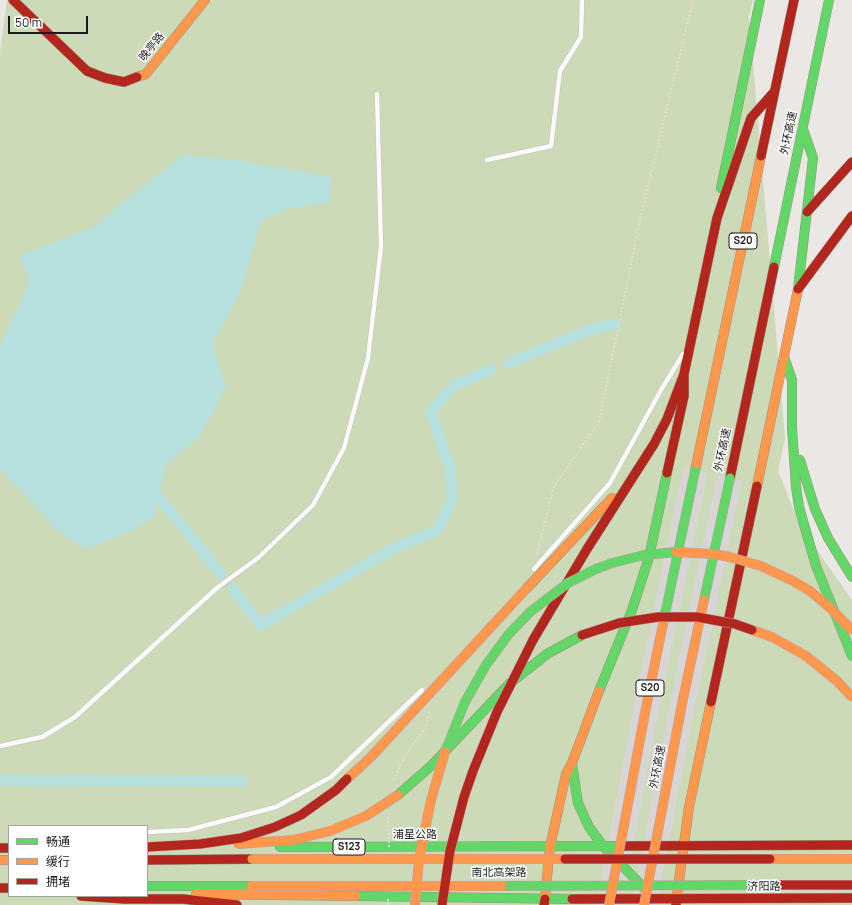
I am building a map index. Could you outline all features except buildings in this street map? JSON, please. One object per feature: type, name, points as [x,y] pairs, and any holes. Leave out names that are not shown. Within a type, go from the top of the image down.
[{"type":"main road","name":"晚亭路","points":[[13,0],[87,71],[105,78],[124,82],[146,74],[205,0]]},
{"type":"main road","points":[[442,905],[450,851],[462,804],[473,771],[497,712],[534,640],[587,549],[658,438],[684,374],[717,218],[720,194],[760,0]]},
{"type":"main road","name":"外环高速","points":[[609,905],[648,697],[794,0]]},
{"type":"main road","name":"外环高速","points":[[644,905],[681,712],[829,0]]},
{"type":"main road","points":[[717,218],[751,118],[775,91]]},
{"type":"main road","points":[[148,894],[545,902],[654,899],[676,902],[683,845],[691,799],[798,290],[813,158],[803,128]]},
{"type":"main road","points":[[807,212],[852,162]]},
{"type":"main road","points":[[798,290],[852,216]]},
{"type":"main road","points":[[784,357],[792,380],[792,428],[796,487],[801,517],[816,566],[852,656]]},
{"type":"main road","points":[[545,902],[550,847],[566,774],[572,763],[641,584],[655,530],[684,396],[684,374]]},
{"type":"main road","points":[[792,428],[815,509],[828,538],[852,577]]},
{"type":"main road","points":[[200,844],[241,838],[276,828],[301,815],[336,790],[370,758],[612,497],[627,488]]},
{"type":"main road","points":[[415,905],[419,860],[431,800],[448,744],[465,702],[486,666],[508,635],[530,612],[568,583],[612,563],[644,555],[679,552],[718,555],[761,566],[793,581],[810,591],[829,607],[852,630]]},
{"type":"main road","points":[[148,847],[200,844],[244,844],[293,840],[330,831],[366,816],[398,795],[413,783],[432,765],[497,695],[534,663],[564,644],[582,635],[619,623],[658,617],[690,617],[716,620],[754,630],[790,646],[806,656],[837,681],[852,697]]},
{"type":"main road","points":[[572,763],[578,803],[589,827],[603,846],[654,899]]},
{"type":"main road","points":[[683,845],[852,845]]},
{"type":"main road","name":"浦星公路","points":[[148,847],[550,847],[683,845]]},
{"type":"main road","name":"南北高架路","points":[[148,860],[852,859]]},
{"type":"main road","name":"南北高架路","points":[[148,886],[852,885]]},
{"type":"main road","points":[[96,897],[125,899],[183,899],[237,905]]},
{"type":"main road","name":"济阳路","points":[[676,902],[852,898]]},
{"type":"main road","points":[[200,901],[215,905]]},
{"type":"lane","points":[[486,160],[550,146],[560,71],[581,37],[582,0]]},
{"type":"lane","points":[[0,746],[42,737],[75,717],[218,586],[258,558],[313,505],[344,448],[368,358],[381,247],[376,94]]},
{"type":"lane","points":[[528,575],[610,483],[660,390],[691,340]]},
{"type":"lane","points":[[148,832],[188,830],[276,807],[331,777],[377,735],[427,685]]},
{"type":"path","points":[[533,570],[554,486],[599,422],[640,220],[693,0]]},
{"type":"path","points":[[392,786],[400,765],[412,745],[427,726],[430,715],[429,709]]},
{"type":"path","points":[[389,836],[399,836],[399,828],[393,828]]},
{"type":"green space","points":[[7,0],[753,0],[749,16],[785,439],[778,471],[800,526],[852,600],[852,905],[0,905],[0,53]]},
{"type":"water","points":[[182,155],[231,159],[331,177],[330,202],[288,209],[261,221],[242,288],[213,343],[226,388],[200,436],[166,464],[154,517],[131,531],[86,549],[60,533],[0,469],[0,347],[30,280],[19,256],[92,228]]},
{"type":"pier","points":[[683,468],[708,473],[661,700],[622,905],[596,905],[636,695]]},
{"type":"pier","points":[[717,475],[742,481],[695,707],[657,905],[632,905],[670,702]]},
{"type":"waterway","points":[[509,363],[592,329],[616,324]]},
{"type":"waterway","points":[[232,588],[261,625],[393,549],[438,530],[452,501],[450,468],[431,412],[454,385],[491,370]]},
{"type":"waterway","points":[[149,485],[221,574]]},
{"type":"waterway","points":[[0,780],[241,781]]},
{"type":"traffic: fast","points":[[721,188],[760,0]]},
{"type":"traffic: fast","points":[[774,267],[829,0]]},
{"type":"traffic: fast","points":[[798,289],[813,158],[803,129]]},
{"type":"traffic: fast","points":[[784,357],[792,380],[792,428],[796,487],[799,507],[816,566],[852,656]]},
{"type":"traffic: fast","points":[[800,460],[815,509],[828,538],[852,577]]},
{"type":"traffic: fast","points":[[663,624],[695,471]]},
{"type":"traffic: fast","points":[[599,691],[632,610],[649,557],[667,473]]},
{"type":"traffic: fast","points":[[704,600],[730,478]]},
{"type":"traffic: fast","points":[[445,752],[465,702],[486,665],[508,635],[530,612],[568,583],[596,569],[612,563],[644,555],[676,552]]},
{"type":"traffic: fast","points":[[398,795],[432,765],[509,684],[547,654],[582,635]]},
{"type":"traffic: fast","points":[[572,764],[578,803],[589,827],[603,846],[646,890]]},
{"type":"traffic: fast","points":[[280,847],[624,846]]},
{"type":"traffic: fast","points":[[502,886],[763,885]]},
{"type":"traffic: fast","points":[[148,886],[251,886]]},
{"type":"traffic: fast","points":[[356,896],[572,899]]},
{"type":"traffic: slow","points":[[137,77],[146,74],[205,0]]},
{"type":"traffic: slow","points":[[695,471],[761,156]]},
{"type":"traffic: slow","points":[[757,486],[798,289]]},
{"type":"traffic: slow","points":[[527,588],[612,498]]},
{"type":"traffic: slow","points":[[676,552],[713,554],[730,557],[761,566],[810,591],[829,607],[852,630]]},
{"type":"traffic: slow","points":[[347,779],[370,758],[527,588]]},
{"type":"traffic: slow","points":[[644,905],[682,704],[704,600]]},
{"type":"traffic: slow","points":[[609,905],[663,624]]},
{"type":"traffic: slow","points":[[752,630],[772,637],[806,656],[837,681],[852,697]]},
{"type":"traffic: slow","points":[[545,897],[550,847],[566,774],[572,763],[599,691]]},
{"type":"traffic: slow","points":[[677,895],[689,807],[711,702]]},
{"type":"traffic: slow","points":[[415,905],[419,860],[431,800],[445,752]]},
{"type":"traffic: slow","points":[[238,844],[293,840],[330,831],[366,816],[398,795]]},
{"type":"traffic: slow","points":[[252,859],[565,859]]},
{"type":"traffic: slow","points":[[770,859],[852,859]]},
{"type":"traffic: slow","points":[[0,860],[8,860]]},
{"type":"traffic: slow","points":[[251,886],[502,886]]},
{"type":"traffic: slow","points":[[196,894],[356,896]]},
{"type":"traffic: jam","points":[[13,0],[87,71],[105,78],[124,82],[137,77]]},
{"type":"traffic: jam","points":[[761,156],[794,0]]},
{"type":"traffic: jam","points":[[717,218],[751,118],[774,92]]},
{"type":"traffic: jam","points":[[807,212],[852,162]]},
{"type":"traffic: jam","points":[[798,289],[852,216]]},
{"type":"traffic: jam","points":[[667,473],[684,396],[684,374],[717,218]]},
{"type":"traffic: jam","points":[[730,478],[774,267]]},
{"type":"traffic: jam","points":[[533,640],[587,549],[654,444],[667,419],[684,374]]},
{"type":"traffic: jam","points":[[711,702],[757,486]]},
{"type":"traffic: jam","points":[[582,635],[619,623],[658,617],[697,617],[735,624],[752,630]]},
{"type":"traffic: jam","points":[[442,905],[450,851],[464,797],[497,712],[533,640]]},
{"type":"traffic: jam","points":[[148,847],[200,844],[241,838],[275,827],[301,815],[336,790],[347,779]]},
{"type":"traffic: jam","points":[[624,846],[852,845]]},
{"type":"traffic: jam","points":[[0,848],[8,848]]},
{"type":"traffic: jam","points":[[148,860],[252,859]]},
{"type":"traffic: jam","points":[[565,859],[770,859]]},
{"type":"traffic: jam","points":[[763,885],[852,885]]},
{"type":"traffic: jam","points":[[0,888],[8,888]]},
{"type":"traffic: jam","points":[[96,897],[125,899],[183,899],[237,905]]},
{"type":"traffic: jam","points":[[572,899],[852,898]]},
{"type":"traffic: jam","points":[[544,905],[545,899]]},
{"type":"traffic: jam","points":[[676,899],[676,905]]}]
